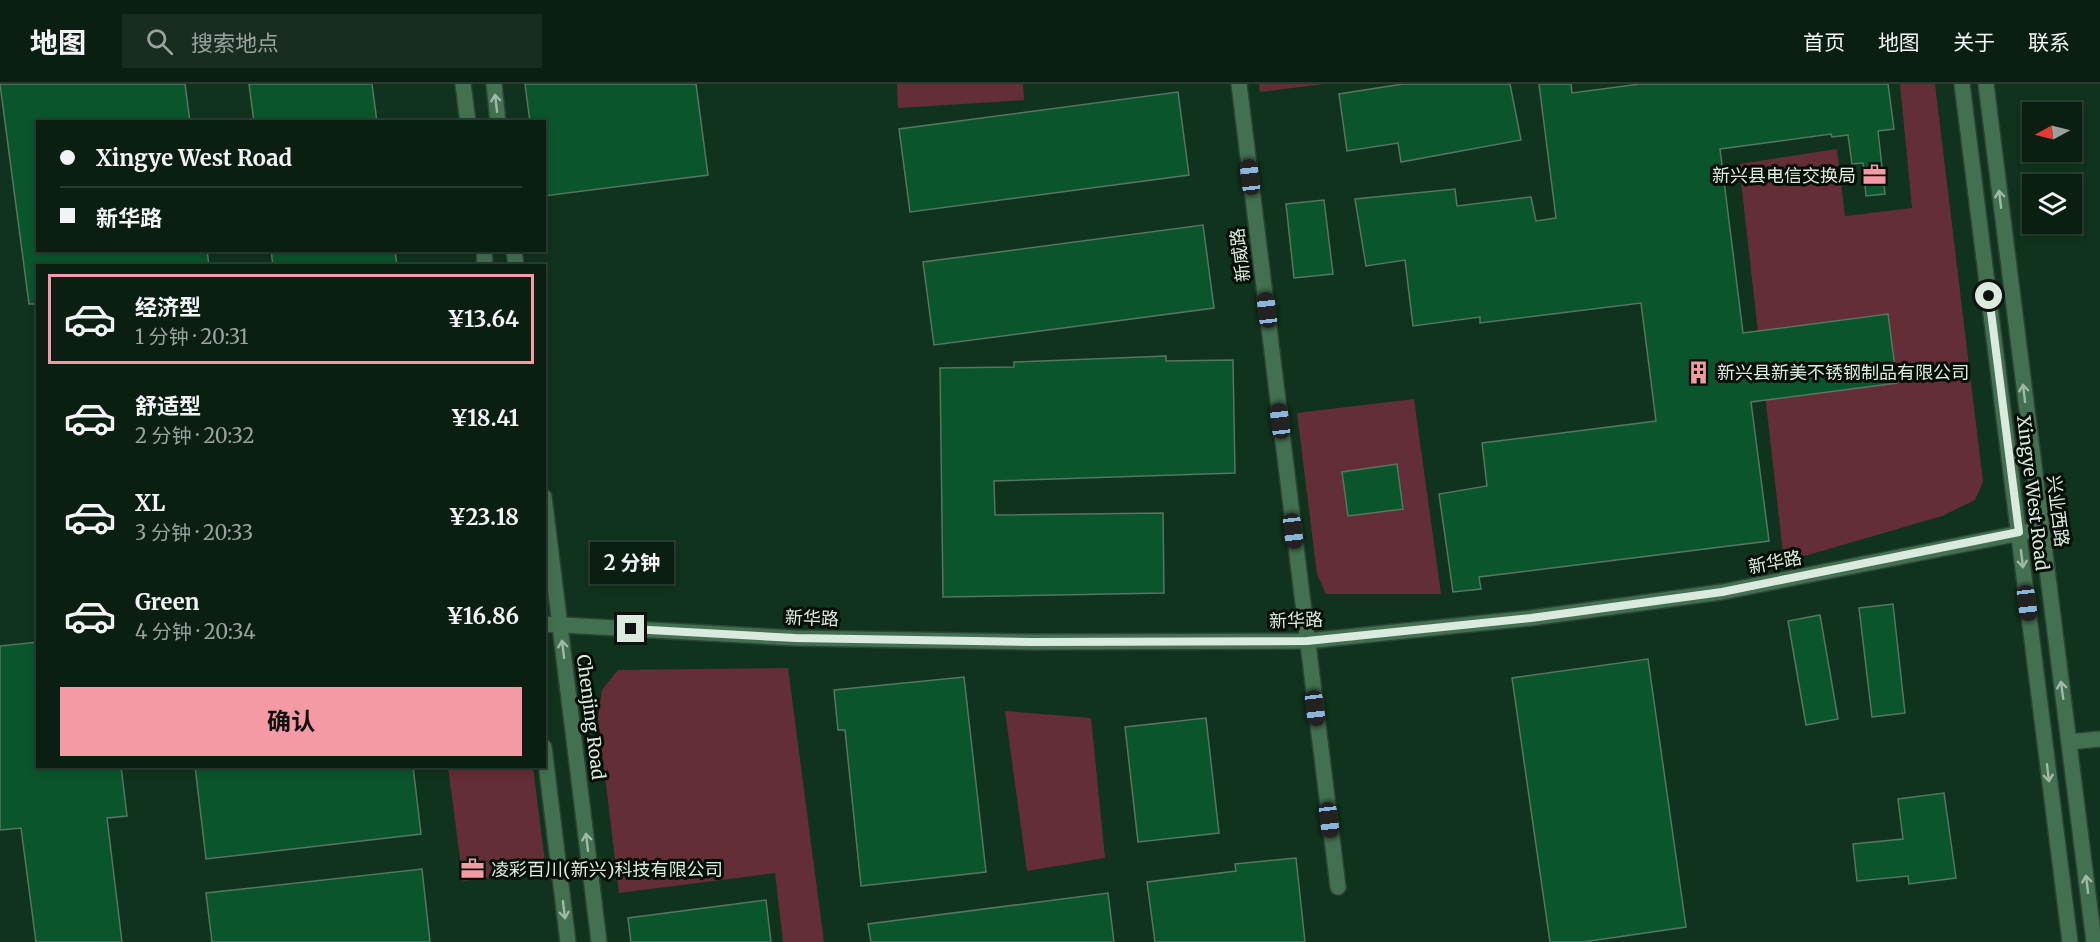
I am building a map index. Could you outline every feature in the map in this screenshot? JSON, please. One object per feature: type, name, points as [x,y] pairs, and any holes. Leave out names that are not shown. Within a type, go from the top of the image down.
[{"type":"street","points":[[463,84],[468,120]]},
{"type":"street","points":[[494,84],[498,120]]},
{"type":"street","name":"新威路","points":[[1239,84],[1338,887]]},
{"type":"street","name":"Xingye West Road","points":[[1962,84],[2070,942]]},
{"type":"street","name":"兴业西路","points":[[1986,84],[2094,942]]},
{"type":"street","name":"Chenjing Road","points":[[546,512],[599,942]]},
{"type":"street","name":"新华路","points":[[546,624],[795,638],[1031,642],[1307,641],[1531,618],[1722,592],[2041,529]]},
{"type":"street","points":[[2069,742],[2100,739]]},
{"type":"street","points":[[546,763],[568,942]]},
{"type":"shaded area","points":[[0,84],[2100,84],[2100,942],[0,942]]},
{"type":"shaded area","points":[[897,84],[1023,84],[1024,100],[898,108]]},
{"type":"shaded area","points":[[1259,84],[1324,84],[1260,92]]},
{"type":"shaded area","points":[[1900,84],[1935,84],[1983,482],[1975,500],[1942,516],[1784,562],[1739,164],[1837,149],[1845,216],[1912,208]]},
{"type":"shaded area","points":[[1414,399],[1441,594],[1326,594],[1317,574],[1297,413]]},
{"type":"shaded area","points":[[788,668],[824,942],[783,942],[775,873],[619,893],[598,718],[602,690],[618,670]]},
{"type":"shaded area","points":[[1005,711],[1091,718],[1105,858],[1027,871]]},
{"type":"shaded area","points":[[448,768],[533,768],[546,870],[463,881]]},
{"type":"building","points":[[0,84],[185,84],[190,120],[36,120],[36,252],[207,252],[209,264],[36,264],[36,304],[29,304]]},
{"type":"building","points":[[249,84],[372,84],[377,120],[254,120]]},
{"type":"building","points":[[525,84],[696,84],[708,175],[546,196],[546,120],[530,120]]},
{"type":"building","points":[[1403,84],[1510,84],[1521,140],[1401,162],[1398,143],[1347,151],[1339,94]]},
{"type":"building","points":[[1539,84],[1571,84],[1572,93],[1640,84],[1888,84],[1894,129],[1878,131],[1885,194],[1866,196],[1863,163],[1852,164],[1848,135],[1832,137],[1831,134],[1720,149],[1743,333],[1888,314],[1897,383],[1751,402],[1769,541],[1479,577],[1481,589],[1453,592],[1439,494],[1487,486],[1482,443],[1656,421],[1641,303],[1480,323],[1480,317],[1413,326],[1405,260],[1366,266],[1355,199],[1455,189],[1457,206],[1531,197],[1536,221],[1556,218]]},
{"type":"building","points":[[1178,92],[1189,175],[910,212],[899,129]]},
{"type":"building","points":[[1324,200],[1333,274],[1294,278],[1286,204]]},
{"type":"building","points":[[1203,225],[1214,308],[934,345],[923,262]]},
{"type":"building","points":[[271,252],[395,252],[397,264],[273,264]]},
{"type":"building","points":[[1166,356],[1166,361],[1233,360],[1235,473],[994,481],[995,515],[1163,513],[1164,593],[943,597],[940,368],[1014,367],[1014,362]]},
{"type":"building","points":[[1397,464],[1403,509],[1348,516],[1342,472]]},
{"type":"building","points":[[1893,604],[1905,713],[1872,717],[1859,608]]},
{"type":"building","points":[[1820,615],[1838,719],[1806,725],[1788,621]]},
{"type":"building","points":[[36,642],[36,768],[121,768],[127,816],[107,818],[122,942],[36,942],[21,828],[0,830],[0,646]]},
{"type":"building","points":[[1648,659],[1686,927],[1583,942],[1550,942],[1512,678]]},
{"type":"building","points":[[964,677],[986,872],[861,886],[845,730],[838,730],[834,690]]},
{"type":"building","points":[[1206,718],[1219,833],[1138,842],[1125,727]]},
{"type":"building","points":[[195,768],[413,768],[421,834],[206,859]]},
{"type":"building","points":[[1944,793],[1956,878],[1909,884],[1908,876],[1857,881],[1853,844],[1903,839],[1898,799]]},
{"type":"building","points":[[1296,858],[1305,942],[1155,942],[1147,882],[1236,871],[1235,864]]},
{"type":"building","points":[[422,869],[430,942],[212,942],[206,893]]},
{"type":"building","points":[[1108,893],[1114,942],[871,942],[868,924]]},
{"type":"building","points":[[766,900],[771,942],[631,942],[628,918]]},
{"type":"place","name":"新兴县电信交换局","points":[[1874,175]]},
{"type":"place","name":"新兴县新美不锈钢制品有限公司","points":[[1699,372]]},
{"type":"place","name":"凌彩百川(新兴)科技有限公司","points":[[473,869]]},
{"type":"route","points":[[631,629],[795,638],[1031,642],[1307,641],[1531,618],[1722,592],[2019,532],[1989,296]]}]
